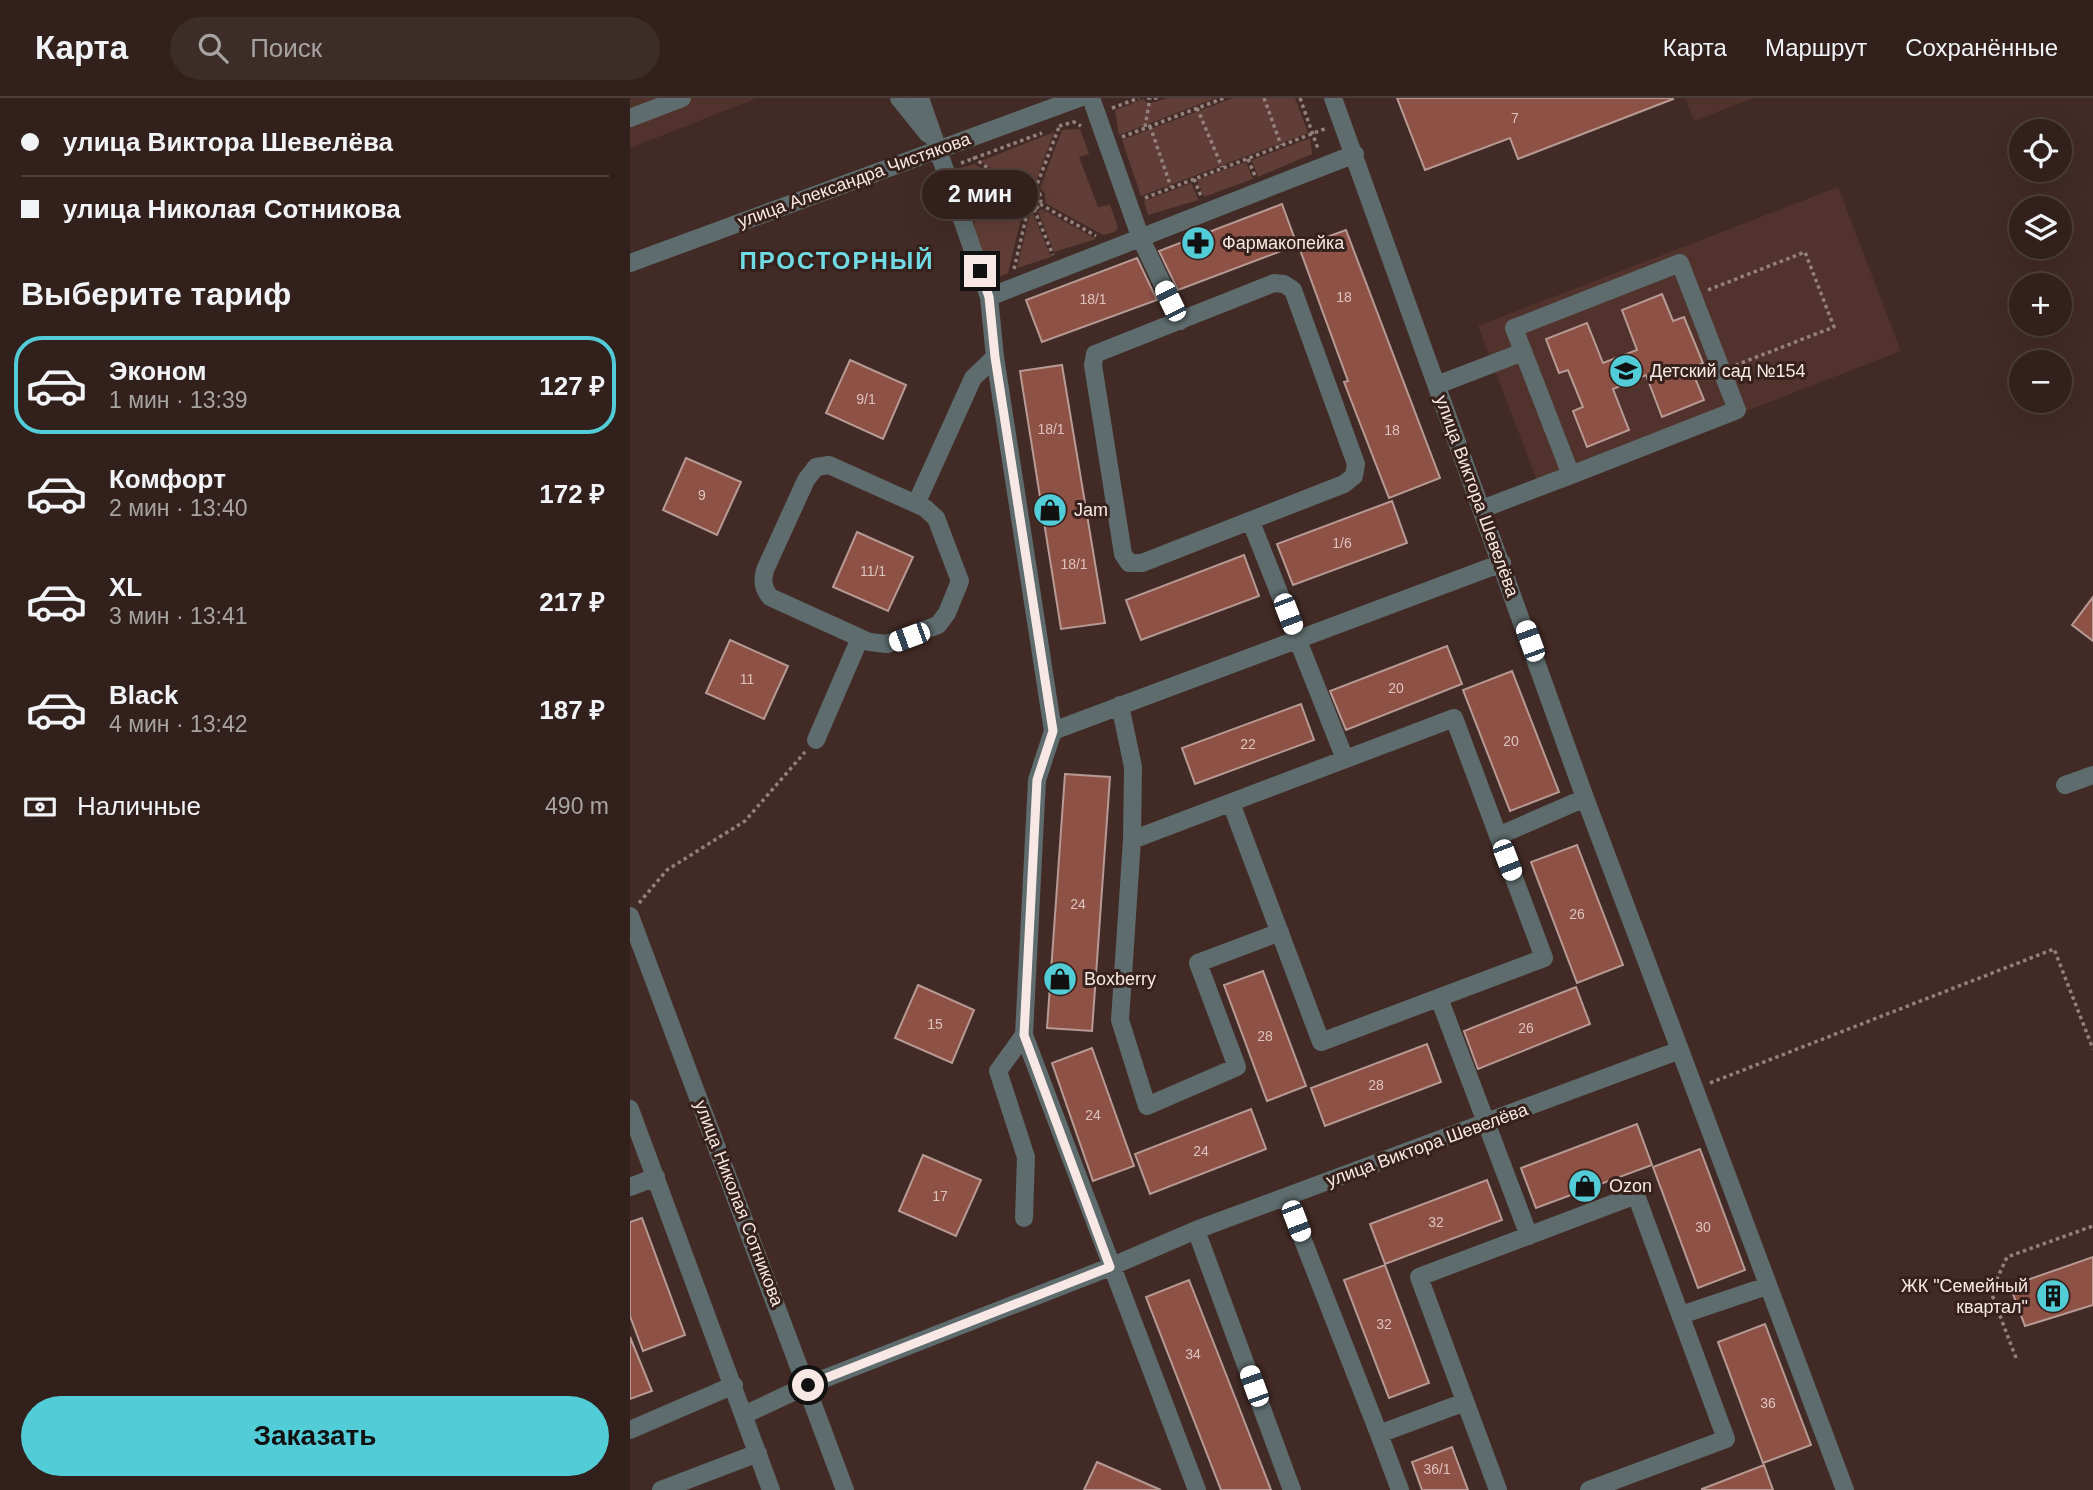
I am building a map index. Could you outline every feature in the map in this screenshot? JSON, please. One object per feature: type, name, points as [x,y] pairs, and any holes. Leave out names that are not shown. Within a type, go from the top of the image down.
[{"type":"street","points":[[630,118],[682,98]]},
{"type":"street","points":[[900,98],[946,146]]},
{"type":"street","points":[[920,98],[946,146],[945,168],[989,297],[995,357],[1053,731],[1037,780],[1024,1035],[1197,1490]]},
{"type":"street","name":"улица Александра Чистякова","points":[[630,263],[1079,98]]},
{"type":"street","points":[[1091,98],[1141,239],[1180,321]]},
{"type":"street","name":"улица Виктора Шевелёва","points":[[1333,98],[1586,798],[1845,1490]]},
{"type":"street","points":[[989,297],[1325,168],[1355,154]]},
{"type":"street","points":[[1482,509],[1571,475],[1737,410],[1680,263],[1514,328],[1571,475]]},
{"type":"street","points":[[1273,284],[1284,284],[1293,289],[1356,464],[1354,476],[1344,484],[1251,522],[1142,563],[1129,563],[1123,554],[1093,365],[1095,354],[1180,321],[1273,284]]},
{"type":"street","points":[[1437,385],[1523,352]]},
{"type":"street","points":[[916,504],[973,378],[995,357]]},
{"type":"street","points":[[829,465],[916,504],[936,517],[958,570],[958,589],[947,613],[933,628],[887,644],[860,638],[770,597],[763,586],[765,570],[806,480],[816,467],[829,465]]},
{"type":"street","points":[[1251,522],[1345,760]]},
{"type":"street","points":[[1053,731],[1297,637],[1502,563]]},
{"type":"street","points":[[816,740],[860,638]]},
{"type":"street","points":[[1120,705],[1133,767],[1132,840],[1120,1020],[1147,1106],[1237,1067],[1198,964],[1280,932]]},
{"type":"street","points":[[1132,840],[1454,718],[1544,958],[1321,1042],[1231,803]]},
{"type":"street","points":[[2065,785],[2093,775]]},
{"type":"street","points":[[1498,836],[1586,798]]},
{"type":"street","name":"улица Николая Сотникова","points":[[634,911],[845,1490]]},
{"type":"street","points":[[1439,998],[1489,1123],[1529,1236]]},
{"type":"street","points":[[1024,1035],[998,1071],[1026,1157],[1024,1218]]},
{"type":"street","name":"улица Виктора Шевелёва","points":[[746,1414],[808,1385],[1110,1267],[1196,1230],[1680,1050]]},
{"type":"street","points":[[630,1109],[746,1414],[771,1490]]},
{"type":"street","points":[[630,1186],[656,1177]]},
{"type":"street","points":[[1498,1490],[1419,1277],[1636,1195],[1727,1439],[1588,1490]]},
{"type":"street","points":[[1286,1197],[1399,1490]]},
{"type":"street","points":[[1196,1230],[1292,1490]]},
{"type":"street","points":[[1681,1315],[1767,1286]]},
{"type":"street","points":[[630,1430],[734,1385]]},
{"type":"street","points":[[1379,1434],[1465,1402]]},
{"type":"street","points":[[661,1490],[758,1453]]},
{"type":"path","points":[[1158,98],[1149,98],[1147,127],[1171,187]]},
{"type":"path","points":[[1116,139],[1224,98]]},
{"type":"path","points":[[1264,98],[1282,146]]},
{"type":"path","points":[[1300,98],[1325,168]]},
{"type":"path","points":[[1198,108],[1223,168]]},
{"type":"path","points":[[1128,203],[1342,122]]},
{"type":"path","points":[[945,168],[1060,124],[1077,123],[1085,132]]},
{"type":"path","points":[[1035,190],[1060,124]]},
{"type":"path","points":[[946,146],[974,158],[1022,193]]},
{"type":"path","points":[[1028,189],[1035,190],[1040,195],[1040,204],[1034,209],[1028,209],[1020,202],[1022,193],[1028,189]]},
{"type":"path","points":[[1040,204],[1117,248]]},
{"type":"path","points":[[1008,289],[1028,209]]},
{"type":"path","points":[[1034,209],[1059,270]]},
{"type":"path","points":[[1693,296],[1805,252],[1834,327],[1722,371]]},
{"type":"path","points":[[634,911],[667,870],[745,821],[816,740]]},
{"type":"path","points":[[1695,1089],[2054,948],[2093,1049]]},
{"type":"path","points":[[2016,1358],[1991,1292],[2007,1257],[2093,1226]]},
{"type":"shaded area","points":[[630,98],[757,98],[630,148]]},
{"type":"shaded area","points":[[1168,98],[1216,98],[1119,135],[1115,110],[1144,99],[1148,104]]},
{"type":"shaded area","points":[[1233,98],[1295,98],[1308,133],[1141,196],[1122,140]]},
{"type":"shaded area","points":[[1685,98],[1753,98],[1694,121]]},
{"type":"shaded area","points":[[1080,129],[1089,154],[1079,157],[1098,207],[1110,205],[1118,227],[1115,232],[1103,235],[1045,203],[1045,193],[1040,188],[1062,130]]},
{"type":"shaded area","points":[[1054,132],[1035,184],[1020,189],[981,161]]},
{"type":"shaded area","points":[[1310,138],[1312,154],[1258,177],[1252,160]]},
{"type":"shaded area","points":[[1246,162],[1253,179],[1204,197],[1197,180]]},
{"type":"shaded area","points":[[975,164],[1017,194],[1016,206],[1023,211],[1008,273],[987,283],[973,229],[976,216],[956,169]]},
{"type":"shaded area","points":[[1191,183],[1199,200],[1148,215],[1144,201]]},
{"type":"shaded area","points":[[1838,187],[1901,351],[1541,491],[1478,326]]},
{"type":"shaded area","points":[[1042,209],[1096,239],[1054,252],[1038,211]]},
{"type":"shaded area","points":[[1030,213],[1033,213],[1051,257],[1017,268]]},
{"type":"building","points":[[1397,98],[1673,99],[1518,159],[1510,138],[1425,170]]},
{"type":"building","points":[[1282,204],[1297,245],[1178,290],[1159,251]]},
{"type":"building","points":[[1346,230],[1440,478],[1389,498],[1344,382],[1348,381],[1299,247]]},
{"type":"building","points":[[1137,258],[1157,300],[1042,342],[1026,300]]},
{"type":"building","name":"Детский сад №154","points":[[1662,294],[1673,321],[1684,317],[1703,363],[1691,368],[1704,400],[1662,417],[1646,375],[1613,389],[1629,430],[1587,447],[1573,411],[1583,407],[1568,370],[1559,373],[1546,339],[1587,323],[1603,363],[1637,350],[1622,310]]},
{"type":"building","points":[[850,360],[906,385],[883,439],[826,413]]},
{"type":"building","points":[[1062,365],[1105,623],[1061,629],[1020,371]]},
{"type":"building","points":[[686,458],[741,482],[717,535],[663,510]]},
{"type":"building","points":[[1392,501],[1407,543],[1293,585],[1277,544]]},
{"type":"building","points":[[857,532],[913,557],[888,611],[833,587]]},
{"type":"building","points":[[1244,555],[1259,596],[1141,640],[1126,600]]},
{"type":"building","points":[[2093,597],[2093,641],[2072,625]]},
{"type":"building","points":[[730,640],[788,666],[764,719],[706,693]]},
{"type":"building","points":[[1447,646],[1462,684],[1346,730],[1330,691]]},
{"type":"building","points":[[1512,671],[1559,792],[1510,811],[1463,690]]},
{"type":"building","points":[[1301,704],[1314,740],[1195,784],[1182,748]]},
{"type":"building","points":[[1065,774],[1110,777],[1092,1031],[1047,1028]]},
{"type":"building","points":[[1577,845],[1623,965],[1577,983],[1531,862]]},
{"type":"building","points":[[1263,971],[1306,1086],[1267,1101],[1224,985]]},
{"type":"building","points":[[918,985],[974,1010],[952,1063],[895,1038]]},
{"type":"building","points":[[1576,987],[1590,1024],[1478,1069],[1464,1031]]},
{"type":"building","points":[[1427,1044],[1441,1082],[1325,1126],[1311,1088]]},
{"type":"building","points":[[1092,1048],[1134,1166],[1093,1181],[1052,1063]]},
{"type":"building","points":[[1251,1109],[1266,1149],[1150,1194],[1135,1154]]},
{"type":"building","points":[[1637,1124],[1652,1165],[1536,1208],[1521,1168]]},
{"type":"building","points":[[1700,1149],[1745,1270],[1698,1288],[1653,1167]]},
{"type":"building","points":[[923,1155],[981,1180],[956,1236],[899,1211]]},
{"type":"building","points":[[1487,1180],[1502,1220],[1385,1264],[1370,1224]]},
{"type":"building","points":[[642,1218],[685,1335],[643,1351],[630,1316],[630,1222]]},
{"type":"building","name":"ЖК \"Семейный квартал\"","points":[[2093,1257],[2093,1305],[2025,1326],[2010,1286]]},
{"type":"building","points":[[1385,1265],[1429,1383],[1389,1398],[1344,1280]]},
{"type":"building","points":[[1189,1280],[1271,1490],[1221,1490],[1146,1297]]},
{"type":"building","points":[[1765,1324],[1811,1445],[1763,1463],[1718,1342]]},
{"type":"building","points":[[630,1337],[652,1391],[630,1399]]},
{"type":"building","points":[[1452,1447],[1468,1490],[1422,1490],[1412,1462]]},
{"type":"building","points":[[1097,1462],[1161,1490],[1084,1490]]},
{"type":"building","points":[[1764,1465],[1773,1490],[1702,1490],[1702,1489]]},
{"type":"place","name":"Фармакопейка","points":[[1198,243]]},
{"type":"place","name":"Детский сад №154","points":[[1626,371]]},
{"type":"place","name":"Jam","points":[[1050,510]]},
{"type":"place","name":"Boxberry","points":[[1060,979]]},
{"type":"place","name":"Ozon","points":[[1585,1186]]},
{"type":"place","name":"ЖК \"Семейный квартал\"","points":[[2053,1296]]},
{"type":"district","name":"ПРОСТОРНЫЙ","points":[[837,261]]},
{"type":"route","points":[[808,1385],[1110,1267],[1024,1035],[1037,780],[1053,731],[995,357],[989,297],[980,271]]}]
